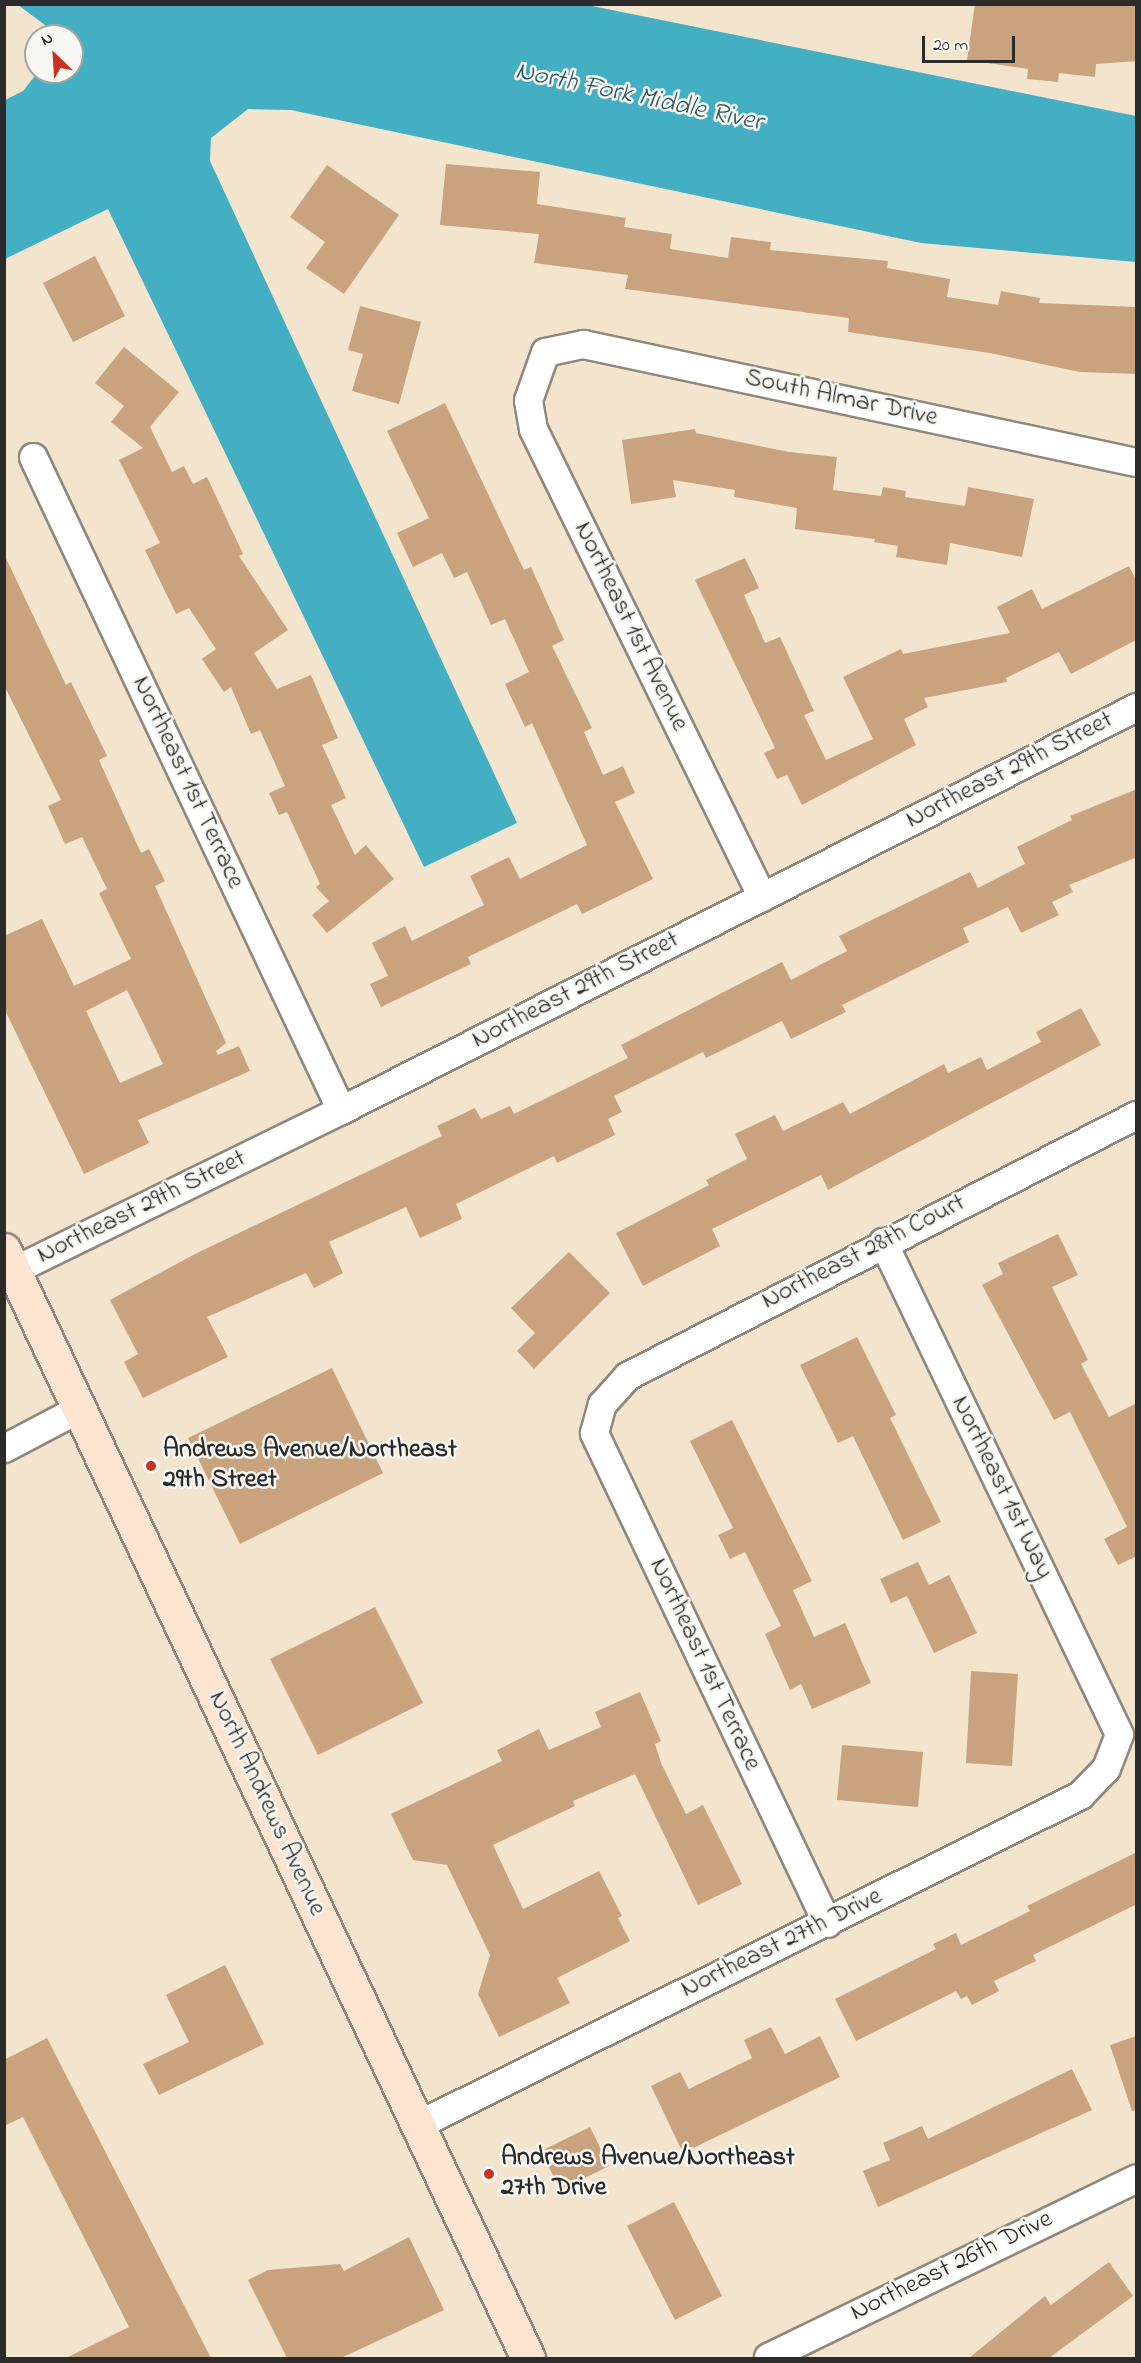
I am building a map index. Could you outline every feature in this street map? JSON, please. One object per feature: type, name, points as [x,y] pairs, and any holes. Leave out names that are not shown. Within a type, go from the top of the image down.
[{"type":"main road","name":"North Andrews Avenue","points":[[9,1260],[528,2358]]},
{"type":"street","name":"South Almar Drive","points":[[545,352],[583,344],[1137,462]]},
{"type":"street","name":"Northeast 1st Avenue","points":[[545,352],[528,400],[533,429],[762,897]]},
{"type":"street","name":"Northeast 1st Terrace","points":[[33,457],[341,1110]]},
{"type":"street","name":"Northeast 29th Street","points":[[9,1260],[341,1110],[1137,707]]},
{"type":"street","name":"Northeast 28th Court","points":[[602,1404],[627,1376],[883,1242],[1137,1115]]},
{"type":"street","name":"Northeast 1st Way","points":[[883,1242],[1119,1734]]},
{"type":"street","name":"Northeast 1st Terrace","points":[[602,1404],[594,1433],[827,1923]]},
{"type":"street","points":[[4,1448],[80,1408]]},
{"type":"street","name":"Northeast 27th Drive","points":[[417,2125],[827,1923],[1080,1795],[1106,1768],[1119,1734]]},
{"type":"street","name":"Northeast 26th Drive","points":[[768,2357],[1137,2178]]},
{"type":"water","name":"North Fork Middle River","points":[[18,5],[587,5],[1136,116],[1136,262],[921,243],[291,110],[248,109],[211,138],[210,161],[517,823],[424,867],[108,209],[5,259],[5,100],[23,91],[29,84],[84,84],[84,24],[44,24]]},
{"type":"building","points":[[975,4],[1137,4],[1137,61],[1096,64],[1095,77],[1059,73],[1058,82],[1027,79],[1028,69],[967,60]]},
{"type":"building","points":[[446,164],[540,172],[537,204],[626,218],[624,227],[672,234],[670,249],[728,258],[731,237],[771,242],[770,250],[888,261],[887,268],[950,279],[947,297],[998,305],[1001,291],[1040,298],[1039,303],[1137,307],[1137,374],[1080,372],[990,353],[848,332],[849,318],[625,289],[628,275],[534,263],[539,234],[440,225]]},
{"type":"building","points":[[327,165],[399,215],[344,294],[306,268],[325,242],[290,217]]},
{"type":"building","points":[[95,256],[125,316],[73,342],[43,283]]},
{"type":"building","points":[[360,306],[421,322],[399,404],[352,391],[363,354],[348,350]]},
{"type":"building","points":[[124,347],[179,392],[150,427],[172,472],[184,466],[193,484],[207,477],[243,554],[239,556],[288,630],[254,653],[277,689],[311,675],[338,738],[322,745],[346,798],[331,805],[355,855],[366,845],[394,879],[327,933],[312,915],[329,901],[316,887],[320,884],[287,812],[279,815],[269,793],[285,786],[260,730],[251,734],[231,687],[224,692],[202,659],[216,649],[189,608],[176,614],[145,550],[160,543],[119,460],[143,448],[111,422],[124,406],[95,383]]},
{"type":"building","points":[[445,403],[524,570],[531,567],[564,640],[552,646],[592,728],[584,732],[603,775],[623,766],[635,793],[615,802],[653,879],[582,914],[577,904],[468,957],[471,964],[381,1007],[370,984],[388,976],[372,943],[405,926],[412,941],[484,905],[470,876],[509,857],[520,879],[587,845],[532,723],[525,727],[505,684],[529,672],[505,619],[491,625],[467,572],[454,578],[442,553],[413,567],[397,533],[429,518],[387,431]]},
{"type":"building","points":[[695,429],[696,433],[789,452],[837,457],[833,490],[881,496],[883,487],[906,491],[905,497],[965,506],[968,487],[1034,499],[1022,557],[950,543],[947,565],[896,557],[898,546],[874,542],[875,539],[795,529],[797,508],[734,497],[735,490],[673,480],[676,497],[631,504],[622,440]]},
{"type":"building","points":[[4,554],[66,685],[71,682],[107,756],[99,760],[141,853],[149,849],[165,881],[155,886],[226,1043],[216,1051],[218,1055],[239,1046],[250,1071],[138,1120],[149,1143],[84,1174],[4,1008],[4,936],[42,919],[74,986],[131,959],[99,893],[107,889],[82,837],[65,844],[48,806],[61,800],[4,685]],"holes":[[[127,990],[163,1064],[120,1083],[86,1011]]]},
{"type":"building","points":[[745,558],[759,588],[744,595],[765,643],[780,637],[814,711],[804,715],[826,760],[873,739],[843,677],[901,649],[903,654],[1010,633],[997,607],[1032,589],[1042,609],[1129,566],[1136,580],[1136,640],[1071,674],[1059,652],[1006,678],[1007,682],[924,698],[928,707],[904,719],[916,745],[802,805],[787,775],[777,779],[764,753],[775,748],[695,580]]},
{"type":"building","points":[[1137,789],[1137,857],[1069,885],[1073,892],[1052,902],[1059,915],[1021,933],[1008,907],[963,928],[969,942],[842,1005],[846,1012],[791,1039],[782,1021],[706,1058],[703,1052],[614,1096],[622,1112],[608,1119],[615,1135],[557,1163],[554,1156],[456,1204],[462,1219],[420,1238],[406,1207],[329,1242],[343,1273],[314,1288],[306,1273],[207,1317],[228,1357],[143,1398],[124,1362],[138,1354],[110,1300],[195,1254],[442,1136],[437,1126],[475,1108],[481,1119],[510,1106],[514,1114],[628,1058],[621,1045],[782,962],[791,980],[847,951],[839,936],[970,872],[978,888],[1025,864],[1017,847],[1072,820],[1070,816]]},
{"type":"building","points":[[1081,1008],[1101,1045],[828,1190],[821,1175],[712,1229],[720,1246],[643,1286],[616,1233],[709,1185],[706,1180],[747,1159],[735,1134],[775,1115],[783,1131],[843,1102],[850,1114],[944,1064],[948,1073],[981,1057],[987,1070],[1041,1042],[1036,1032]]},
{"type":"building","points":[[1058,1234],[1078,1275],[1052,1287],[1088,1360],[1081,1364],[1109,1417],[1137,1403],[1137,1556],[1118,1565],[1104,1539],[1127,1527],[1070,1412],[1054,1420],[982,1285],[1003,1274],[998,1263]]},
{"type":"building","points":[[569,1252],[610,1293],[534,1369],[517,1351],[535,1333],[511,1308]]},
{"type":"building","points":[[857,1337],[896,1415],[890,1418],[941,1522],[903,1540],[853,1436],[838,1443],[800,1365]]},
{"type":"building","points":[[332,1368],[383,1473],[240,1544],[188,1438]]},
{"type":"building","points":[[732,1420],[812,1581],[793,1590],[814,1637],[845,1623],[871,1683],[812,1709],[801,1684],[790,1690],[765,1634],[781,1626],[745,1552],[730,1559],[718,1535],[733,1528],[690,1441]]},
{"type":"building","points":[[918,1562],[929,1585],[949,1575],[977,1633],[934,1653],[907,1596],[891,1603],[880,1579]]},
{"type":"building","points":[[375,1607],[423,1703],[318,1755],[270,1659]]},
{"type":"building","points":[[971,1671],[1018,1674],[1012,1766],[966,1763]]},
{"type":"building","points":[[640,1692],[661,1741],[655,1744],[661,1763],[686,1814],[703,1805],[742,1884],[698,1905],[635,1774],[573,1801],[575,1806],[493,1845],[523,1909],[599,1871],[622,1916],[618,1918],[630,1941],[557,1978],[570,2003],[499,2037],[478,1994],[490,1955],[447,1865],[413,1860],[391,1814],[502,1761],[497,1750],[539,1729],[549,1750],[601,1727],[595,1712]]},
{"type":"building","points":[[842,1745],[923,1752],[918,1807],[837,1800]]},
{"type":"building","points":[[1137,1852],[1137,1904],[1033,1955],[1036,1961],[994,1981],[999,1991],[972,2005],[967,1996],[961,1999],[956,1991],[856,2041],[835,1999],[936,1949],[933,1944],[956,1933],[961,1945],[1030,1911],[1027,1906]]},
{"type":"building","points":[[225,1965],[264,2044],[159,2095],[143,2064],[189,2042],[166,1995]]},
{"type":"building","points":[[771,2027],[785,2054],[820,2036],[840,2077],[683,2153],[651,2086],[680,2072],[689,2089],[752,2058],[744,2040]]},
{"type":"building","points":[[1137,2036],[1137,2110],[1132,2111],[1110,2045]]},
{"type":"building","points":[[47,2038],[211,2358],[66,2358],[129,2327],[23,2117],[4,2126],[4,2060]]},
{"type":"building","points":[[1072,2069],[1092,2110],[878,2207],[863,2171],[890,2160],[883,2143],[922,2126],[928,2139]]},
{"type":"building","points":[[590,2127],[609,2166],[560,2190],[541,2151]]},
{"type":"building","points":[[674,2202],[722,2296],[675,2320],[627,2226]]},
{"type":"building","points":[[409,2237],[444,2310],[341,2358],[287,2358],[248,2280],[268,2270],[340,2264],[344,2271]]},
{"type":"building","points":[[1109,2262],[1133,2296],[1049,2358],[969,2358],[1045,2296],[1051,2305]]},
{"type":"place","name":"Andrews Avenue/Northeast 29th Street","points":[[151,1466]]},
{"type":"place","name":"Andrews Avenue/Northeast 27th Drive","points":[[489,2174]]}]
